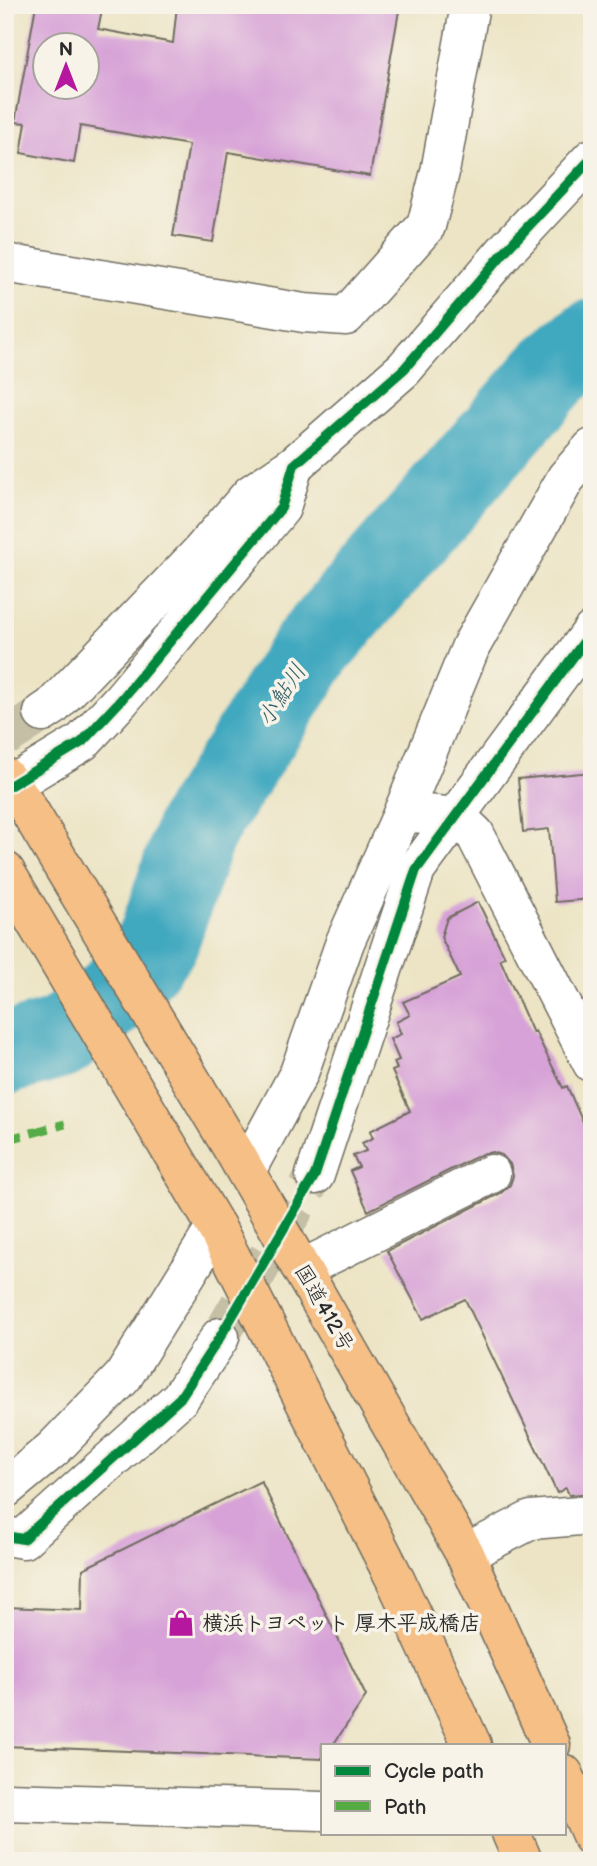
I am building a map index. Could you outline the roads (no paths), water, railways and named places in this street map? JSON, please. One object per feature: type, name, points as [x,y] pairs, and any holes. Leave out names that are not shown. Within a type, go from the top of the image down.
[{"type":"highway","name":"国道412号","points":[[14,789],[241,1162],[465,1554],[551,1744]]},
{"type":"highway","points":[[5,871],[211,1217],[396,1581],[472,1744]]},
{"type":"highway","points":[[566,1778],[588,1822]]},
{"type":"highway","points":[[511,1834],[523,1861]]},
{"type":"street","points":[[5,263],[304,313],[346,316],[426,226],[440,172],[470,5]]},
{"type":"street","points":[[43,713],[52,707],[200,553],[251,494],[294,466],[404,369],[507,249],[592,158]]},
{"type":"street","points":[[241,1162],[299,1073],[345,942],[403,812],[471,646],[566,478],[592,449]]},
{"type":"street","points":[[14,789],[82,742],[121,700],[281,508],[294,466]]},
{"type":"street","points":[[315,1175],[416,870],[585,650]]},
{"type":"street","points":[[403,812],[457,817],[475,834],[592,1063]]},
{"type":"street","points":[[302,1269],[434,1185],[491,1174]]},
{"type":"street","points":[[5,1489],[53,1448],[123,1377],[211,1217]]},
{"type":"street","points":[[5,1536],[23,1539],[180,1398],[220,1337]]},
{"type":"street","points":[[465,1554],[531,1520],[592,1515]]},
{"type":"street","points":[[5,1802],[321,1811]]},
{"type":"waterway","name":"小鮎川","points":[[5,1054],[61,1038],[115,995],[158,941],[196,829],[313,647],[554,371],[592,340]]},
{"type":"tunnel","points":[[5,738],[43,713]]},
{"type":"tunnel","points":[[220,1337],[315,1175]]},
{"type":"place","name":"横浜トヨペット 厚木平成橋店","points":[[181,1623]]}]
